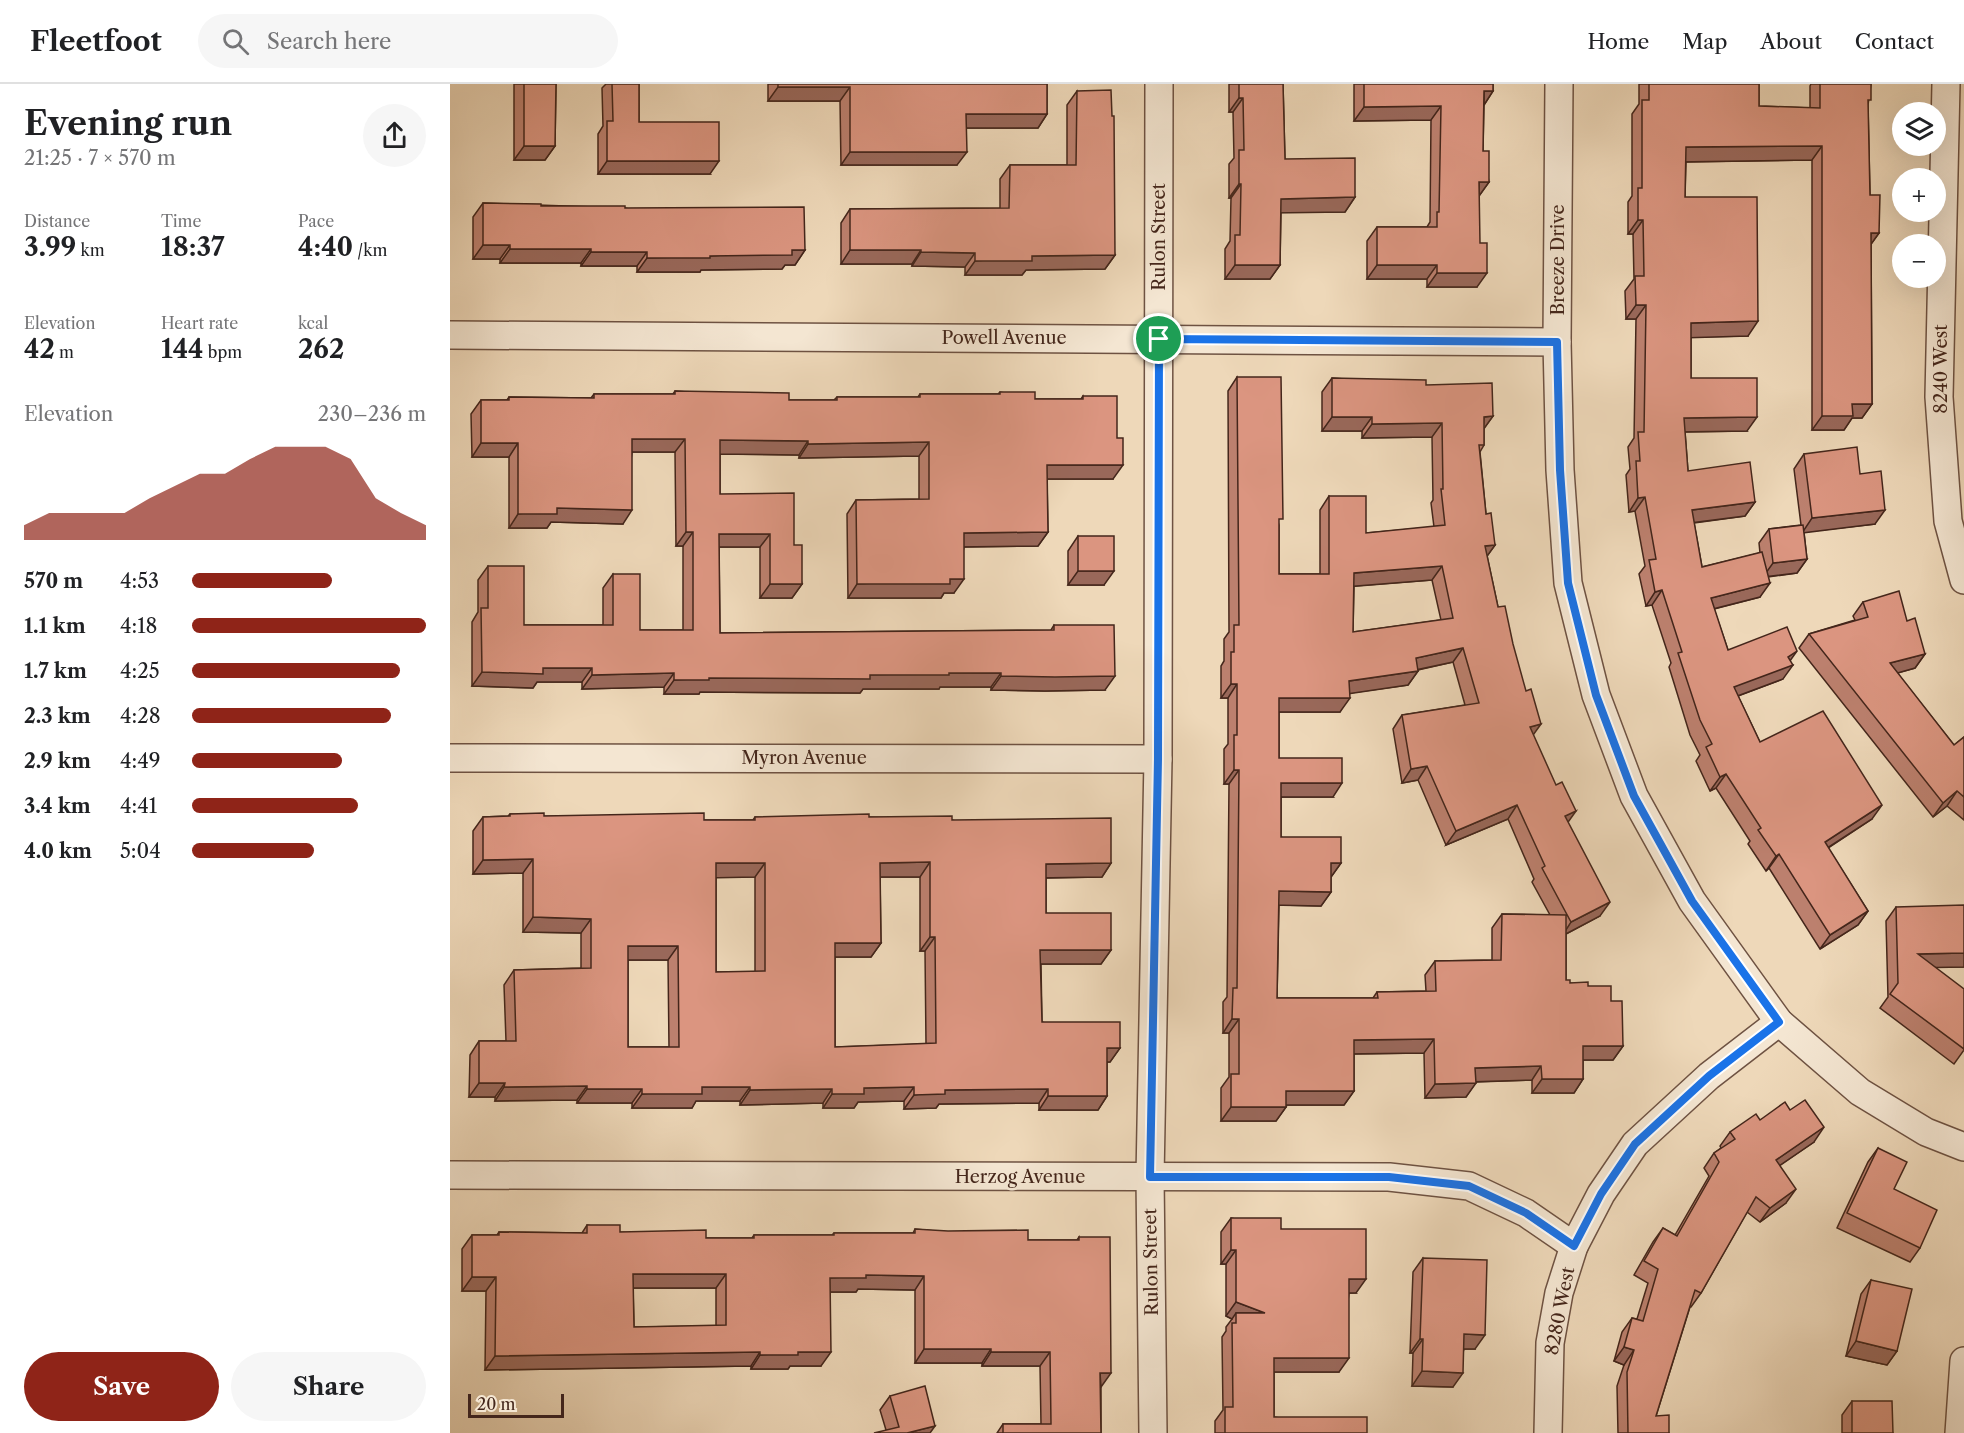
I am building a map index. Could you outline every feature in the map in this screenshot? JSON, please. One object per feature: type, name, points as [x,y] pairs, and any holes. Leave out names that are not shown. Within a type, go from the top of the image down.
[{"type":"street","name":"Rulon Street","points":[[1153,1433],[1150,1177],[1158,759],[1159,84]]},
{"type":"street","name":"Breeze Drive","points":[[1558,84],[1557,342],[1560,470],[1568,583],[1596,695],[1634,796],[1692,901],[1779,1022],[1860,1092],[1926,1132],[1964,1148]]},
{"type":"street","name":"8240 West","points":[[1946,84],[1939,397],[1948,521],[1964,580]]},
{"type":"street","name":"Powell Avenue","points":[[450,335],[1557,342]]},
{"type":"street","name":"Myron Avenue","points":[[450,758],[1158,759]]},
{"type":"street","name":"8280 West","points":[[1548,1433],[1550,1343],[1560,1293],[1574,1246],[1601,1194],[1635,1144],[1709,1076],[1779,1022]]},
{"type":"street","name":"Herzog Avenue","points":[[450,1175],[1389,1177],[1469,1186],[1526,1213],[1574,1246]]},
{"type":"street","points":[[1959,1433],[1964,1361]]},
{"type":"building","points":[[524,84],[556,84],[555,146],[524,146]]},
{"type":"building","points":[[612,84],[639,84],[639,122],[719,122],[719,161],[607,161],[607,121],[613,121]]},
{"type":"building","points":[[778,84],[1047,84],[1047,114],[966,114],[967,152],[850,152],[850,87],[778,87]]},
{"type":"building","points":[[1239,84],[1283,84],[1285,159],[1355,158],[1355,197],[1281,199],[1280,265],[1235,265],[1235,235],[1240,235],[1239,150],[1244,150],[1243,98],[1239,98]]},
{"type":"building","points":[[1364,84],[1493,84],[1493,91],[1484,91],[1483,151],[1489,151],[1489,182],[1479,182],[1480,243],[1487,243],[1487,273],[1437,273],[1437,265],[1377,265],[1377,227],[1437,227],[1441,106],[1364,107]]},
{"type":"building","points":[[1649,84],[1759,84],[1759,106],[1820,108],[1820,84],[1871,84],[1871,100],[1868,100],[1870,195],[1880,195],[1879,233],[1871,233],[1872,404],[1852,404],[1853,416],[1822,416],[1822,146],[1686,147],[1685,197],[1757,197],[1758,321],[1691,323],[1691,378],[1757,378],[1757,417],[1684,418],[1688,471],[1750,462],[1755,502],[1692,510],[1702,567],[1762,552],[1770,583],[1711,598],[1728,650],[1787,627],[1797,651],[1788,657],[1793,665],[1734,687],[1760,742],[1823,711],[1882,805],[1825,842],[1868,911],[1830,935],[1779,854],[1776,856],[1758,830],[1761,828],[1726,774],[1720,777],[1706,747],[1712,744],[1700,720],[1678,653],[1682,652],[1662,590],[1655,592],[1649,560],[1656,559],[1645,497],[1638,498],[1636,461],[1640,461],[1638,432],[1644,432],[1646,305],[1636,305],[1635,276],[1644,276],[1643,220],[1638,220],[1638,188],[1642,188],[1642,100],[1649,100]]},
{"type":"building","points":[[1111,90],[1112,116],[1114,116],[1115,255],[1032,256],[1032,261],[975,261],[975,253],[850,250],[850,209],[1009,208],[1010,165],[1076,165],[1077,91]]},
{"type":"building","points":[[483,203],[625,206],[625,208],[804,207],[805,250],[792,250],[792,255],[647,258],[647,252],[510,249],[510,245],[483,245]]},
{"type":"building","points":[[1237,377],[1281,377],[1283,519],[1279,519],[1279,574],[1329,574],[1329,496],[1366,496],[1366,533],[1445,525],[1441,489],[1443,489],[1442,423],[1372,424],[1372,417],[1332,417],[1332,378],[1426,380],[1426,385],[1492,383],[1493,416],[1484,417],[1484,445],[1479,445],[1486,514],[1491,513],[1495,545],[1485,546],[1498,607],[1505,606],[1526,691],[1531,689],[1541,724],[1530,727],[1556,785],[1562,782],[1576,811],[1565,816],[1610,902],[1571,922],[1542,868],[1545,866],[1517,805],[1456,831],[1427,766],[1411,769],[1402,715],[1479,703],[1463,648],[1416,658],[1418,671],[1349,681],[1350,698],[1279,698],[1279,758],[1342,758],[1342,783],[1281,783],[1281,837],[1341,837],[1341,863],[1331,863],[1331,892],[1279,891],[1277,998],[1378,998],[1377,992],[1436,991],[1435,961],[1501,960],[1502,914],[1566,915],[1566,980],[1570,980],[1570,983],[1588,982],[1588,986],[1611,986],[1611,1001],[1622,1001],[1623,1046],[1583,1046],[1583,1079],[1542,1079],[1541,1066],[1475,1068],[1476,1083],[1435,1084],[1434,1039],[1354,1040],[1354,1091],[1286,1091],[1286,1107],[1231,1107],[1231,1074],[1239,1074],[1239,1019],[1232,1019],[1233,988],[1237,988],[1239,770],[1234,770],[1237,684],[1231,684],[1231,652],[1234,652],[1234,625],[1239,625]],"holes":[[[1442,566],[1453,618],[1353,632],[1354,573]]]},
{"type":"building","points":[[675,391],[789,393],[789,400],[837,400],[837,397],[920,397],[920,394],[1000,394],[1000,392],[1035,392],[1035,399],[1117,396],[1117,438],[1123,438],[1123,465],[1047,465],[1048,532],[964,533],[964,579],[950,579],[950,584],[857,584],[856,500],[929,499],[929,442],[808,444],[808,441],[720,440],[720,494],[794,493],[794,545],[802,545],[802,584],[770,584],[770,534],[719,534],[720,633],[1054,630],[1054,625],[1114,625],[1115,676],[1055,677],[1001,676],[1001,673],[949,673],[949,675],[870,675],[870,679],[709,678],[709,680],[674,680],[674,673],[592,675],[592,668],[543,668],[543,674],[482,672],[481,608],[488,608],[488,566],[524,566],[524,625],[613,625],[613,574],[640,574],[640,630],[693,630],[693,532],[686,532],[685,439],[632,439],[632,510],[557,508],[557,514],[518,514],[518,443],[481,443],[481,400],[509,400],[509,397],[594,398],[594,394],[675,394]]},
{"type":"building","points":[[1857,447],[1860,474],[1881,471],[1885,510],[1812,518],[1804,454]]},
{"type":"building","points":[[1803,525],[1807,559],[1773,563],[1769,529]]},
{"type":"building","points":[[1078,536],[1114,536],[1114,571],[1078,571]]},
{"type":"building","points":[[1899,591],[1907,621],[1915,618],[1925,654],[1890,663],[1954,745],[1964,737],[1964,797],[1957,791],[1943,803],[1809,634],[1868,617],[1863,602]]},
{"type":"building","points":[[544,813],[544,816],[704,813],[704,820],[755,820],[755,817],[869,814],[869,817],[952,816],[952,820],[1111,818],[1111,863],[1046,864],[1046,913],[1111,913],[1111,950],[1040,950],[1042,1022],[1120,1022],[1120,1048],[1107,1048],[1107,1096],[1048,1096],[1048,1089],[945,1090],[945,1094],[914,1095],[914,1087],[864,1088],[864,1094],[832,1094],[832,1089],[750,1090],[750,1087],[702,1087],[702,1094],[642,1094],[642,1089],[587,1089],[587,1086],[504,1087],[505,1083],[479,1083],[479,1041],[516,1041],[514,970],[591,968],[591,919],[533,917],[533,859],[483,860],[483,817],[510,816],[510,814]],"holes":[[[930,862],[930,937],[935,937],[936,1043],[835,1047],[835,943],[881,943],[880,863]],[[716,863],[765,863],[765,971],[716,972]],[[628,946],[678,946],[679,1047],[628,1047]]]},
{"type":"building","points":[[1964,905],[1964,953],[1918,954],[1964,989],[1964,1049],[1890,994],[1898,983],[1896,907]]},
{"type":"building","points":[[1805,1100],[1824,1127],[1776,1160],[1796,1189],[1770,1208],[1756,1197],[1701,1293],[1695,1290],[1656,1416],[1669,1415],[1669,1433],[1628,1433],[1627,1372],[1634,1350],[1624,1347],[1632,1318],[1643,1321],[1658,1269],[1644,1261],[1663,1228],[1677,1236],[1719,1162],[1714,1153],[1735,1139],[1730,1132],[1756,1114],[1760,1120],[1785,1102],[1790,1110]]},
{"type":"building","points":[[1878,1148],[1907,1162],[1894,1189],[1937,1210],[1920,1248],[1847,1213]]},
{"type":"building","points":[[1231,1218],[1281,1218],[1281,1229],[1366,1229],[1366,1279],[1349,1279],[1349,1358],[1274,1358],[1274,1417],[1367,1417],[1367,1433],[1225,1433],[1225,1407],[1233,1407],[1232,1323],[1236,1323],[1236,1313],[1265,1313],[1236,1302],[1236,1250],[1231,1250]]},
{"type":"building","points":[[587,1225],[620,1225],[620,1232],[706,1230],[706,1238],[754,1238],[754,1235],[834,1235],[834,1233],[915,1233],[915,1229],[1028,1230],[1028,1240],[1079,1240],[1079,1237],[1110,1237],[1111,1373],[1100,1373],[1101,1433],[1003,1433],[1003,1424],[1051,1424],[1050,1352],[924,1349],[924,1276],[866,1275],[866,1278],[830,1278],[831,1352],[798,1352],[798,1355],[760,1355],[760,1352],[495,1356],[496,1277],[472,1277],[472,1235],[499,1235],[499,1232],[587,1233]],"holes":[[[633,1274],[726,1274],[726,1325],[634,1327]]]},
{"type":"building","points":[[1423,1258],[1487,1260],[1485,1335],[1464,1334],[1463,1373],[1422,1371],[1423,1339],[1420,1339]]},
{"type":"building","points":[[1871,1280],[1912,1289],[1897,1351],[1856,1341]]},
{"type":"building","points":[[925,1386],[935,1426],[907,1433],[874,1433],[899,1427],[890,1396]]},
{"type":"building","points":[[1852,1401],[1892,1401],[1893,1433],[1852,1433]]},
{"type":"route","points":[[1159,339],[1557,342],[1560,470],[1568,583],[1596,695],[1634,796],[1692,901],[1779,1022],[1709,1076],[1635,1144],[1601,1194],[1574,1246],[1526,1213],[1469,1186],[1389,1177],[1150,1177],[1158,759],[1159,339]]}]
